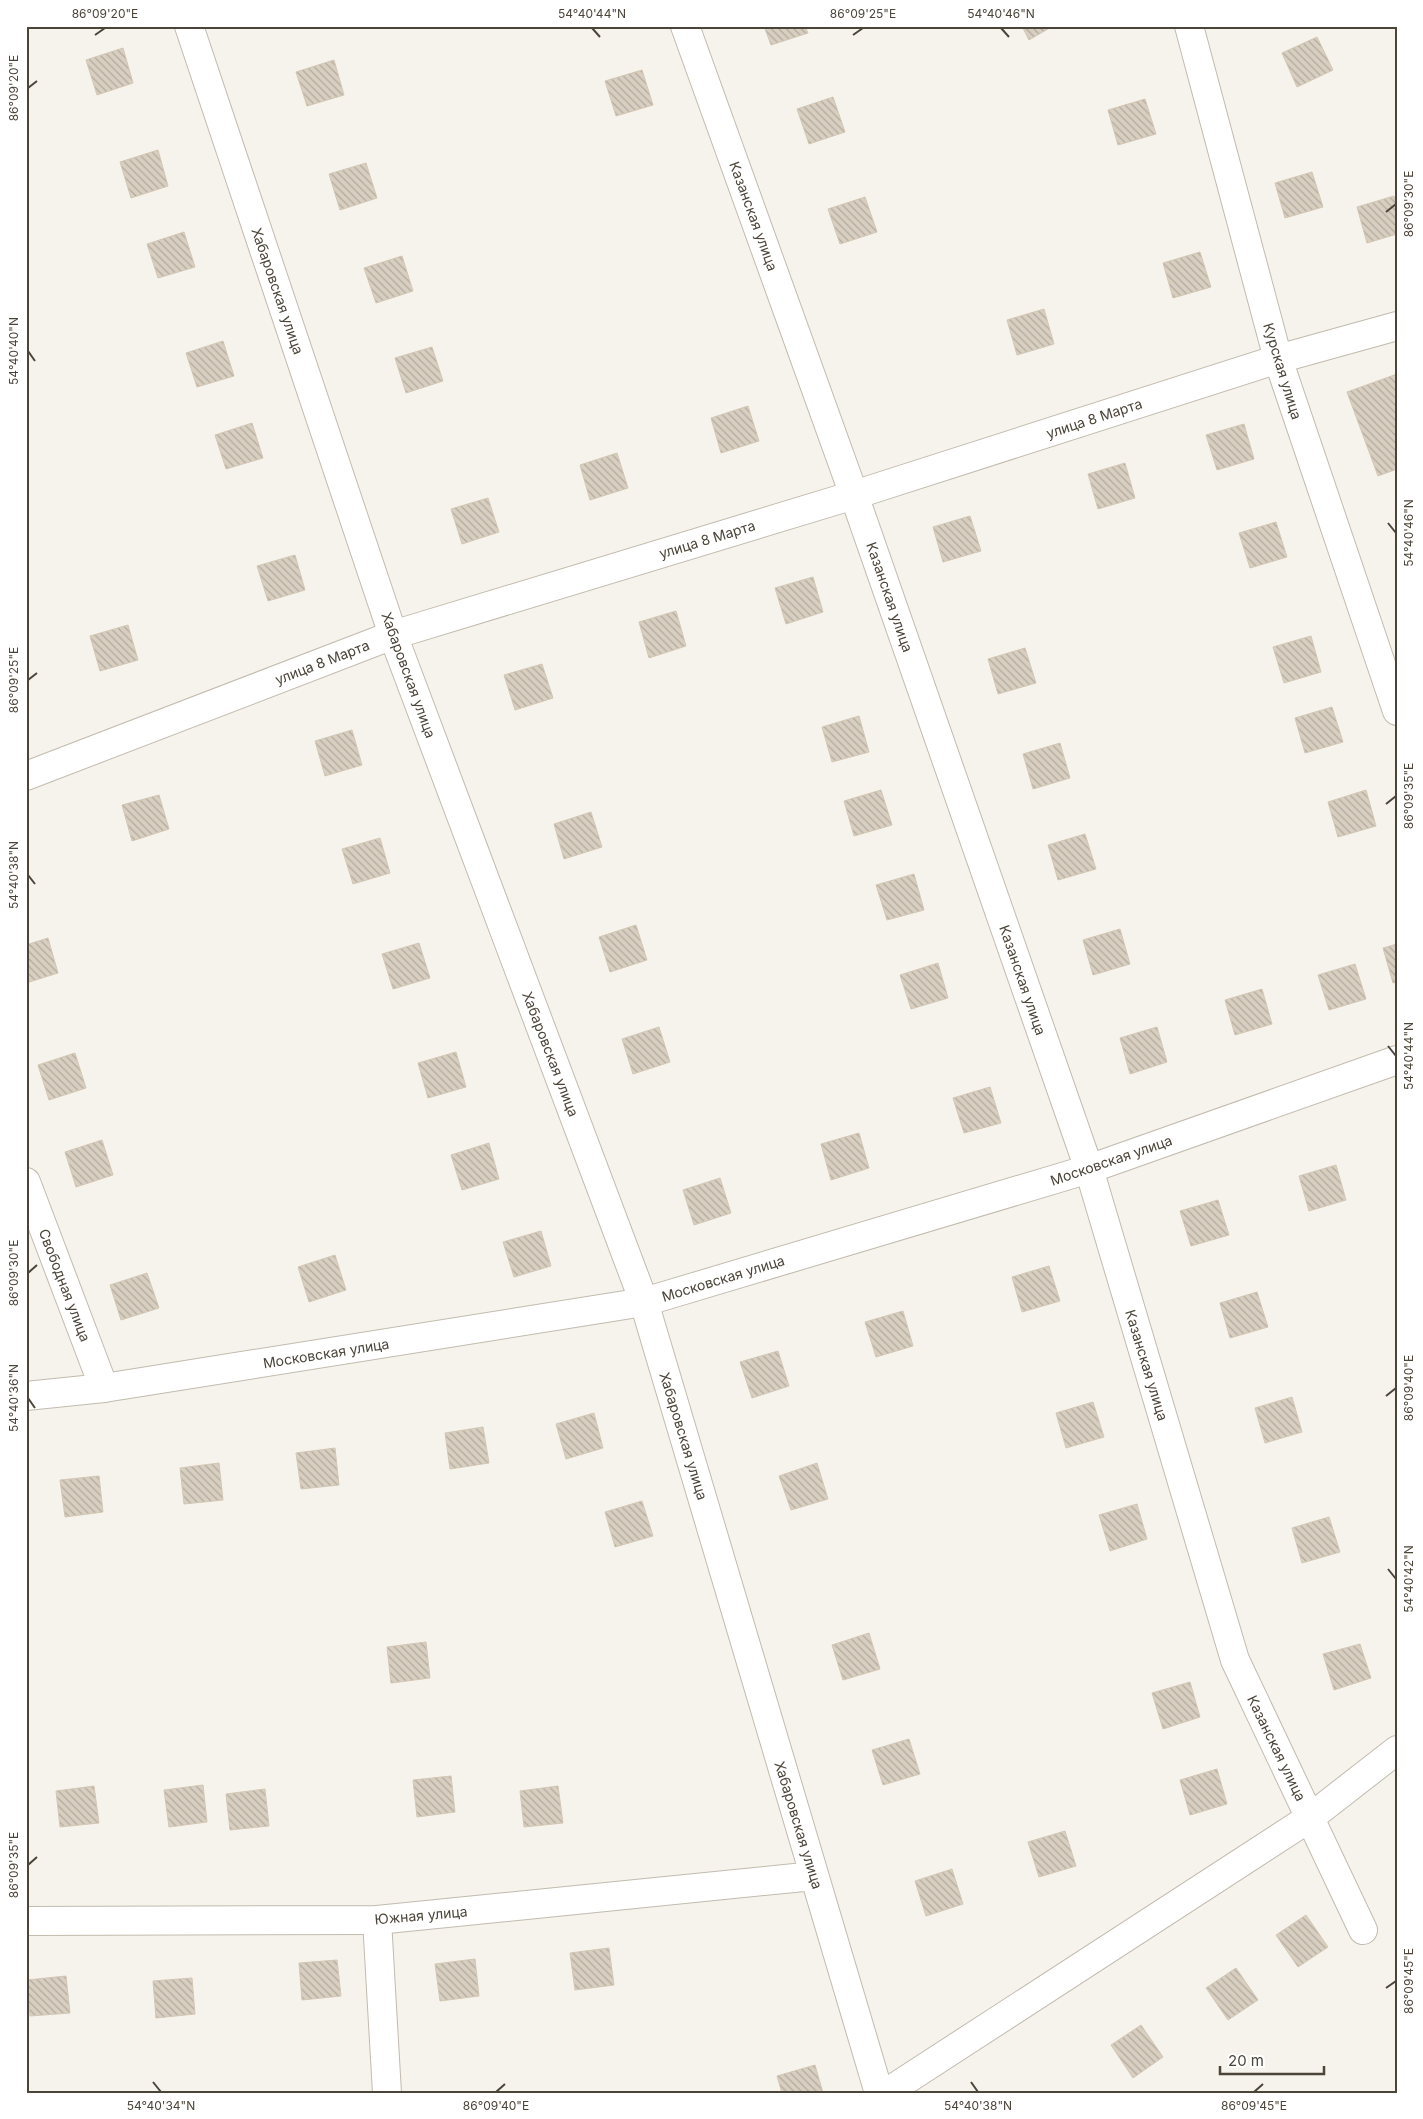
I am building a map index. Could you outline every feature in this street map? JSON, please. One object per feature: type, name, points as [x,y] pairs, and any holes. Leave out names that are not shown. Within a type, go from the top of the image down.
[{"type":"street","name":"Хабаровская улица","points":[[189,26],[393,635],[644,1302],[879,2093]]},
{"type":"street","name":"Казанская улица","points":[[685,26],[854,495],[1089,1169],[1235,1660],[1363,1930]]},
{"type":"street","name":"Курская улица","points":[[1189,26],[1278,358],[1397,711]]},
{"type":"street","name":"улица 8 Марта","points":[[26,776],[393,635],[854,495],[1278,358],[1397,326]]},
{"type":"street","name":"Московская улица","points":[[26,1396],[104,1388],[644,1302],[1089,1169],[1397,1060]]},
{"type":"street","name":"Свободная улица","points":[[26,1182],[104,1388]]},
{"type":"street","points":[[886,2093],[1311,1817],[1397,1750]]},
{"type":"street","name":"Южная улица","points":[[26,1921],[377,1920],[814,1876]]},
{"type":"street","points":[[377,1920],[387,2093]]},
{"type":"building","points":[[764,26],[805,26],[808,33],[771,45]]},
{"type":"building","points":[[1022,26],[1053,26],[1029,40]]},
{"type":"building","points":[[1317,37],[1333,70],[1297,87],[1282,53]]},
{"type":"building","points":[[123,48],[133,83],[97,95],[86,60]]},
{"type":"building","points":[[334,60],[344,95],[307,106],[296,72]]},
{"type":"building","points":[[642,70],[653,105],[616,116],[605,81]]},
{"type":"building","points":[[833,97],[845,132],[809,144],[797,109]]},
{"type":"building","points":[[1145,99],[1156,134],[1118,145],[1108,110]]},
{"type":"building","points":[[158,150],[168,186],[131,198],[120,162]]},
{"type":"building","points":[[366,163],[377,198],[340,210],[329,174]]},
{"type":"building","points":[[1312,172],[1323,207],[1285,218],[1275,183]]},
{"type":"building","points":[[1394,196],[1397,207],[1397,234],[1367,243],[1357,207]]},
{"type":"building","points":[[865,197],[877,232],[840,244],[828,209]]},
{"type":"building","points":[[184,232],[195,267],[158,278],[147,244]]},
{"type":"building","points":[[1200,252],[1211,287],[1173,298],[1163,263]]},
{"type":"building","points":[[402,256],[413,291],[376,303],[364,268]]},
{"type":"building","points":[[1044,309],[1054,344],[1017,355],[1007,320]]},
{"type":"building","points":[[223,341],[234,376],[197,387],[186,353]]},
{"type":"building","points":[[432,347],[443,381],[406,393],[395,358]]},
{"type":"building","points":[[1397,374],[1397,469],[1378,476],[1347,392]]},
{"type":"building","points":[[748,406],[759,441],[721,453],[711,418]]},
{"type":"building","points":[[252,423],[263,458],[226,469],[215,435]]},
{"type":"building","points":[[1244,424],[1254,459],[1217,470],[1206,435]]},
{"type":"building","points":[[617,453],[628,488],[590,500],[580,465]]},
{"type":"building","points":[[1125,463],[1135,498],[1098,509],[1088,474]]},
{"type":"building","points":[[488,498],[499,532],[462,544],[451,509]]},
{"type":"building","points":[[970,516],[981,551],[943,562],[933,527]]},
{"type":"building","points":[[1276,522],[1287,557],[1250,568],[1239,533]]},
{"type":"building","points":[[295,555],[305,590],[268,601],[257,566]]},
{"type":"building","points":[[813,577],[823,612],[786,624],[775,588]]},
{"type":"building","points":[[676,611],[686,646],[649,658],[639,622]]},
{"type":"building","points":[[128,625],[138,660],[100,671],[90,636]]},
{"type":"building","points":[[1311,636],[1321,672],[1284,683],[1273,647]]},
{"type":"building","points":[[1025,648],[1036,683],[998,694],[988,659]]},
{"type":"building","points":[[542,664],[553,698],[515,710],[504,675]]},
{"type":"building","points":[[1332,707],[1343,742],[1305,753],[1295,718]]},
{"type":"building","points":[[859,716],[869,752],[832,762],[822,727]]},
{"type":"building","points":[[352,730],[362,765],[325,776],[315,741]]},
{"type":"building","points":[[1060,743],[1070,778],[1033,789],[1023,754]]},
{"type":"building","points":[[881,790],[892,825],[854,836],[844,801]]},
{"type":"building","points":[[1366,790],[1376,826],[1338,837],[1328,802]]},
{"type":"building","points":[[159,795],[169,829],[132,841],[122,805]]},
{"type":"building","points":[[591,812],[602,847],[564,859],[554,824]]},
{"type":"building","points":[[1085,834],[1096,869],[1058,880],[1048,845]]},
{"type":"building","points":[[380,838],[390,873],[353,884],[342,849]]},
{"type":"building","points":[[914,874],[924,910],[887,920],[876,885]]},
{"type":"building","points":[[636,925],[647,960],[610,972],[599,937]]},
{"type":"building","points":[[1120,929],[1130,964],[1093,975],[1083,940]]},
{"type":"building","points":[[48,938],[58,973],[26,983],[26,945]]},
{"type":"building","points":[[419,943],[430,978],[393,989],[382,954]]},
{"type":"building","points":[[1397,944],[1397,982],[1393,983],[1383,948]]},
{"type":"building","points":[[938,963],[948,998],[911,1009],[900,975]]},
{"type":"building","points":[[1355,964],[1366,999],[1329,1010],[1318,975]]},
{"type":"building","points":[[1262,989],[1272,1024],[1235,1035],[1225,1000]]},
{"type":"building","points":[[659,1027],[670,1062],[633,1074],[622,1039]]},
{"type":"building","points":[[1157,1027],[1167,1062],[1130,1074],[1120,1038]]},
{"type":"building","points":[[456,1052],[466,1087],[428,1098],[418,1063]]},
{"type":"building","points":[[75,1053],[86,1088],[49,1100],[38,1065]]},
{"type":"building","points":[[990,1087],[1001,1123],[964,1133],[953,1098]]},
{"type":"building","points":[[859,1133],[869,1168],[831,1180],[821,1144]]},
{"type":"building","points":[[102,1140],[113,1175],[76,1187],[65,1152]]},
{"type":"building","points":[[489,1143],[499,1179],[462,1190],[451,1155]]},
{"type":"building","points":[[1336,1165],[1346,1200],[1309,1211],[1299,1176]]},
{"type":"building","points":[[720,1178],[731,1213],[694,1225],[683,1190]]},
{"type":"building","points":[[1218,1200],[1229,1235],[1191,1246],[1180,1211]]},
{"type":"building","points":[[541,1231],[551,1266],[514,1277],[503,1242]]},
{"type":"building","points":[[335,1255],[346,1290],[309,1302],[298,1267]]},
{"type":"building","points":[[1049,1266],[1060,1301],[1022,1312],[1012,1277]]},
{"type":"building","points":[[147,1273],[159,1308],[121,1320],[110,1285]]},
{"type":"building","points":[[1257,1292],[1268,1327],[1230,1338],[1220,1303]]},
{"type":"building","points":[[903,1311],[913,1346],[876,1357],[865,1322]]},
{"type":"building","points":[[778,1351],[789,1386],[752,1398],[740,1362]]},
{"type":"building","points":[[1292,1397],[1302,1432],[1265,1443],[1255,1408]]},
{"type":"building","points":[[1093,1402],[1104,1437],[1066,1448],[1056,1413]]},
{"type":"building","points":[[594,1413],[603,1448],[566,1459],[556,1424]]},
{"type":"building","points":[[483,1427],[489,1463],[450,1469],[445,1433]]},
{"type":"building","points":[[335,1448],[339,1485],[301,1489],[296,1453]]},
{"type":"building","points":[[219,1463],[223,1500],[184,1504],[180,1468]]},
{"type":"building","points":[[817,1463],[828,1499],[791,1510],[779,1476]]},
{"type":"building","points":[[99,1476],[103,1512],[65,1517],[60,1480]]},
{"type":"building","points":[[642,1501],[653,1536],[615,1547],[605,1512]]},
{"type":"building","points":[[1137,1504],[1147,1539],[1110,1551],[1099,1515]]},
{"type":"building","points":[[1329,1517],[1340,1552],[1302,1563],[1292,1528]]},
{"type":"building","points":[[869,1633],[880,1669],[843,1680],[832,1645]]},
{"type":"building","points":[[426,1642],[430,1678],[391,1683],[387,1647]]},
{"type":"building","points":[[1360,1644],[1371,1678],[1334,1690],[1323,1654]]},
{"type":"building","points":[[1190,1682],[1200,1717],[1163,1729],[1152,1693]]},
{"type":"building","points":[[909,1739],[920,1774],[883,1785],[872,1750]]},
{"type":"building","points":[[1217,1769],[1227,1804],[1190,1815],[1180,1780]]},
{"type":"building","points":[[451,1776],[455,1812],[417,1817],[413,1780]]},
{"type":"building","points":[[203,1785],[207,1822],[169,1827],[164,1790]]},
{"type":"building","points":[[94,1786],[99,1823],[60,1827],[56,1791]]},
{"type":"building","points":[[558,1786],[563,1823],[524,1827],[520,1791]]},
{"type":"building","points":[[265,1789],[269,1826],[230,1830],[226,1794]]},
{"type":"building","points":[[1065,1831],[1076,1866],[1039,1877],[1028,1842]]},
{"type":"building","points":[[952,1869],[963,1904],[926,1916],[915,1881]]},
{"type":"building","points":[[1306,1915],[1328,1947],[1298,1967],[1276,1935]]},
{"type":"building","points":[[609,1948],[614,1985],[575,1990],[570,1953]]},
{"type":"building","points":[[475,1959],[479,1996],[440,2001],[435,1964]]},
{"type":"building","points":[[337,1960],[341,1996],[302,2000],[299,1963]]},
{"type":"building","points":[[1236,1968],[1258,2000],[1228,2020],[1206,1988]]},
{"type":"building","points":[[66,1976],[70,2013],[30,2016],[27,1980]]},
{"type":"building","points":[[192,1978],[195,2014],[156,2018],[153,1981]]},
{"type":"building","points":[[1141,2025],[1163,2057],[1133,2078],[1111,2045]]},
{"type":"building","points":[[815,2065],[823,2093],[782,2093],[777,2076]]}]
